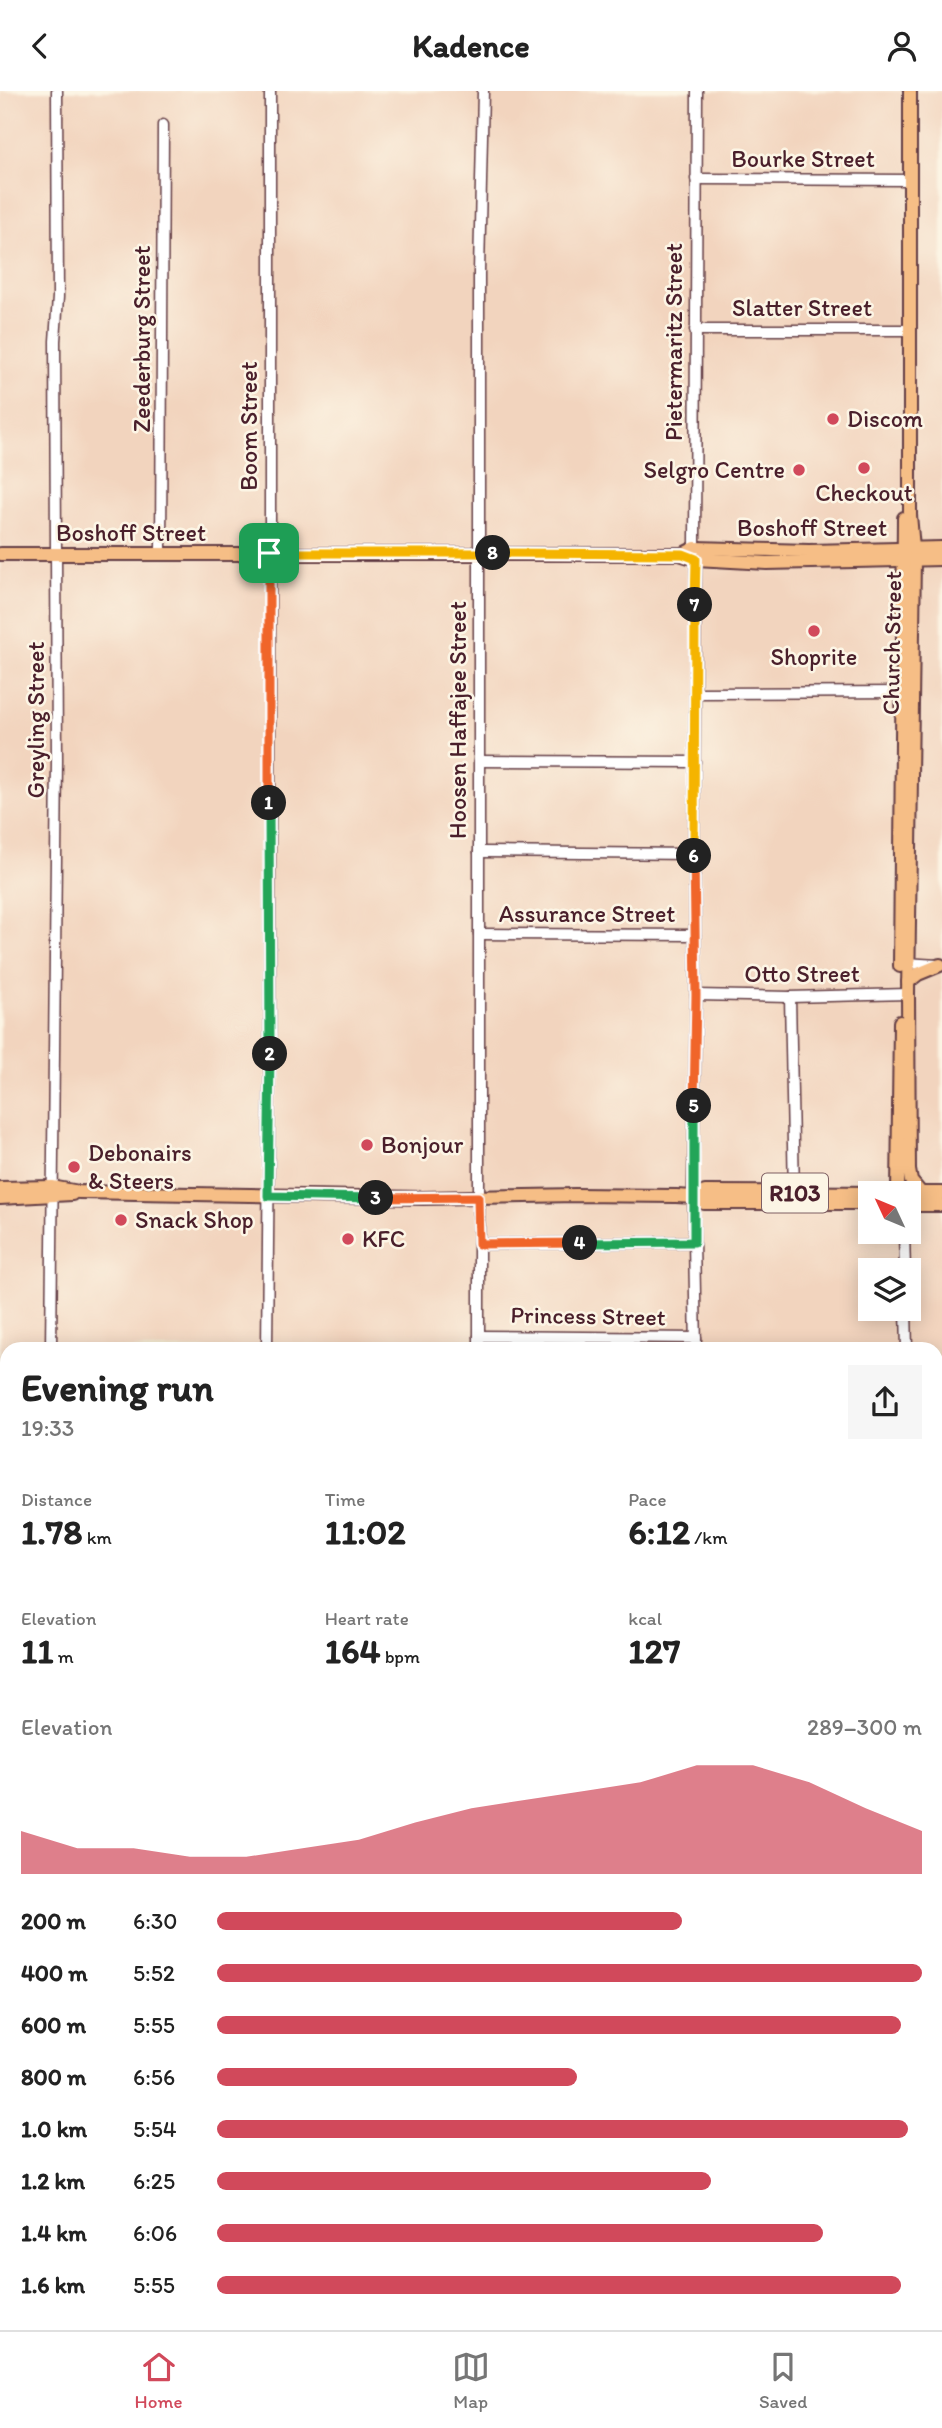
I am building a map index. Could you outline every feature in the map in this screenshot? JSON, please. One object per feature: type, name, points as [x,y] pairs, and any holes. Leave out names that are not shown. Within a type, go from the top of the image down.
[{"type":"main road","name":"Church Street","points":[[903,91],[909,554],[905,963]]},
{"type":"main road","name":"Church Street","points":[[906,180],[911,91]]},
{"type":"main road","name":"Boshoff Street","points":[[0,554],[695,553],[809,563],[909,554],[942,548]]},
{"type":"main road","name":"Boshoff Street","points":[[909,554],[942,559]]},
{"type":"main road","name":"Church Street","points":[[909,554],[904,692],[905,990],[911,1181]]},
{"type":"main road","points":[[905,990],[918,974],[941,965]]},
{"type":"main road","name":"Church Street","points":[[895,1181],[905,990]]},
{"type":"main road","name":"R103","points":[[0,1188],[52,1192],[268,1196],[694,1197],[705,1192],[858,1193]]},
{"type":"main road","name":"R103","points":[[0,1198],[52,1192]]},
{"type":"main road","name":"R103","points":[[921,1193],[942,1193]]},
{"type":"main road","name":"R103","points":[[694,1197],[704,1203],[858,1203]]},
{"type":"main road","points":[[921,1206],[942,1205]]},
{"type":"street","name":"Greyling Street","points":[[51,1342],[57,760],[57,91]]},
{"type":"street","name":"Boom Street","points":[[267,1342],[270,91]]},
{"type":"street","name":"Hoosen Haffajee Street","points":[[479,1342],[479,272],[483,91]]},
{"type":"street","name":"Pietermaritz Street","points":[[696,1342],[694,854],[697,91]]},
{"type":"street","name":"Zeederburg Street","points":[[161,554],[163,125]]},
{"type":"street","name":"Bourke Street","points":[[696,179],[906,180]]},
{"type":"street","name":"Slatter Street","points":[[695,330],[906,330]]},
{"type":"street","points":[[695,693],[904,692]]},
{"type":"street","points":[[479,761],[695,762]]},
{"type":"street","points":[[479,852],[694,854]]},
{"type":"street","name":"Assurance Street","points":[[479,934],[695,935]]},
{"type":"street","points":[[905,963],[941,965]]},
{"type":"street","name":"Otto Street","points":[[696,995],[790,997],[905,990]]},
{"type":"street","points":[[790,997],[794,1193]]},
{"type":"street","points":[[479,1244],[694,1242]]},
{"type":"street","points":[[906,1321],[907,1342]]},
{"type":"street","name":"Princess Street","points":[[479,1336],[642,1342]]},
{"type":"shaded area","points":[[0,91],[942,91],[942,1342],[0,1342]]},
{"type":"place","name":"Discom","points":[[833,419]]},
{"type":"place","name":"Checkout","points":[[864,468]]},
{"type":"place","name":"Selgro Centre","points":[[799,470]]},
{"type":"place","name":"Shoprite","points":[[814,631]]},
{"type":"place","name":"Bonjour","points":[[367,1145]]},
{"type":"place","name":"Debonairs & Steers","points":[[74,1167]]},
{"type":"place","name":"Snack Shop","points":[[121,1220]]},
{"type":"place","name":"KFC","points":[[348,1239]]},
{"type":"route","points":[[269,553],[683,554],[696,559],[694,1242],[479,1244],[478,1197],[268,1196],[269,553]]}]
